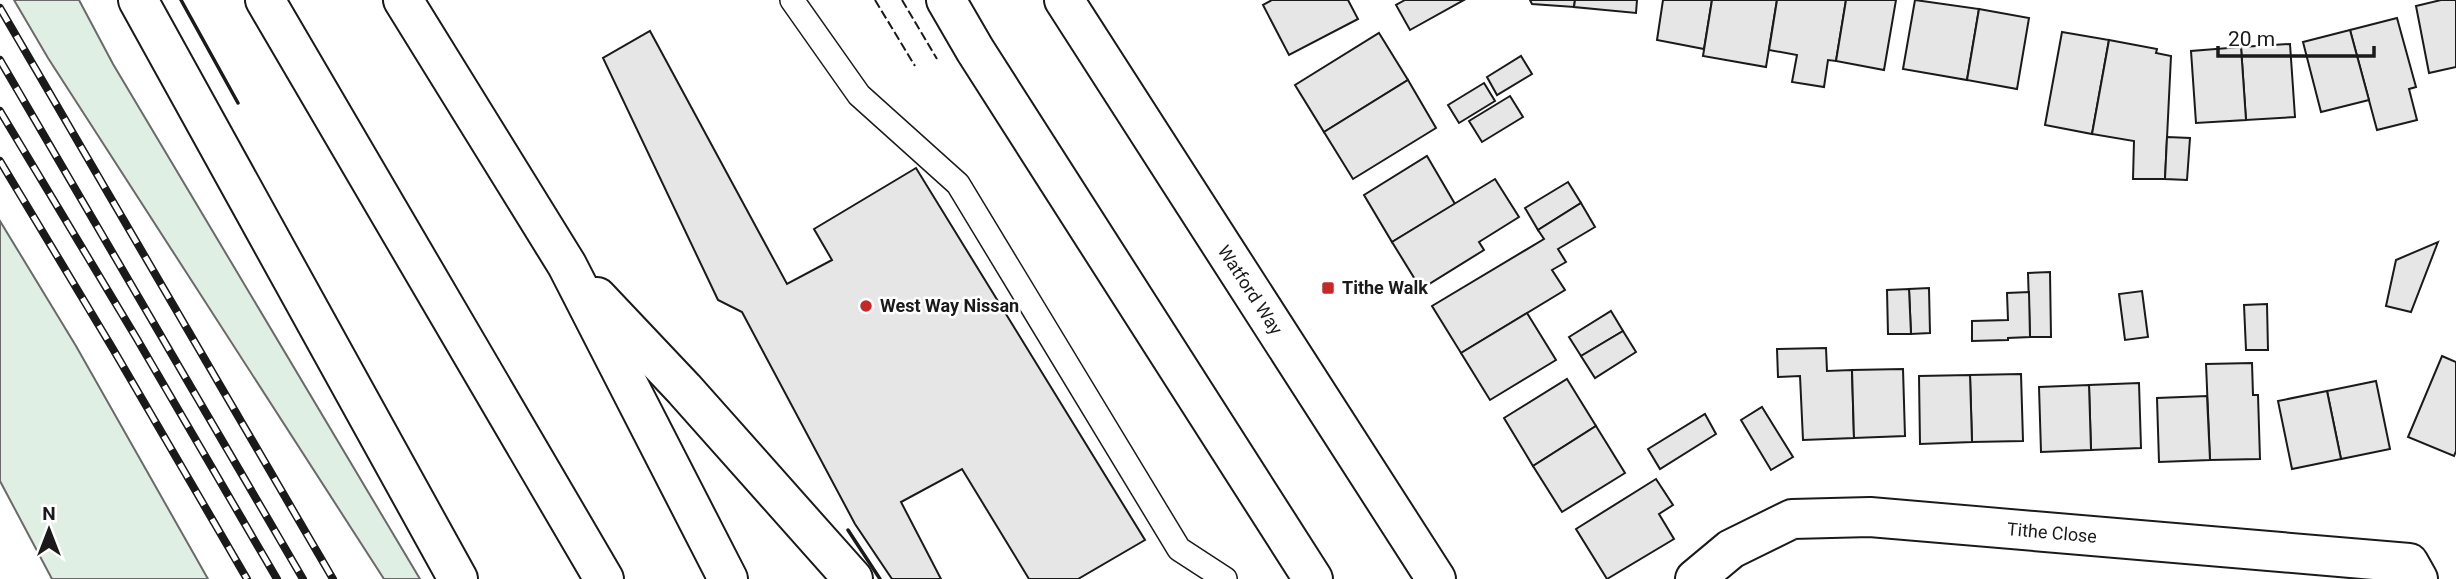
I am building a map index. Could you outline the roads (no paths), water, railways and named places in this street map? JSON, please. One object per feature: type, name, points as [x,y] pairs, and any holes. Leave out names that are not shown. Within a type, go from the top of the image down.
[{"type":"main road","points":[[138,0],[458,579]]},
{"type":"main road","points":[[265,0],[604,579]]},
{"type":"main road","points":[[403,0],[567,265],[728,579]]},
{"type":"main road","points":[[946,0],[975,50],[1313,579]]},
{"type":"main road","name":"Watford Way","points":[[1064,0],[1436,579]]},
{"type":"main road","points":[[567,265],[684,390],[853,579]]},
{"type":"main road","name":"Tithe Close","points":[[1695,579],[1731,549],[1792,519],[1870,517],[2409,563],[2418,579]]},
{"type":"lane","points":[[792,0],[859,95],[958,184],[1179,550],[1225,579]]},
{"type":"railway","points":[[0,8],[333,579]]},
{"type":"railway","points":[[0,60],[303,579]]},
{"type":"railway","points":[[0,111],[277,579]]},
{"type":"railway","points":[[0,161],[247,579]]},
{"type":"place","name":"Tithe Walk","points":[[1328,288]]},
{"type":"place","name":"West Way Nissan","points":[[866,306]]}]
